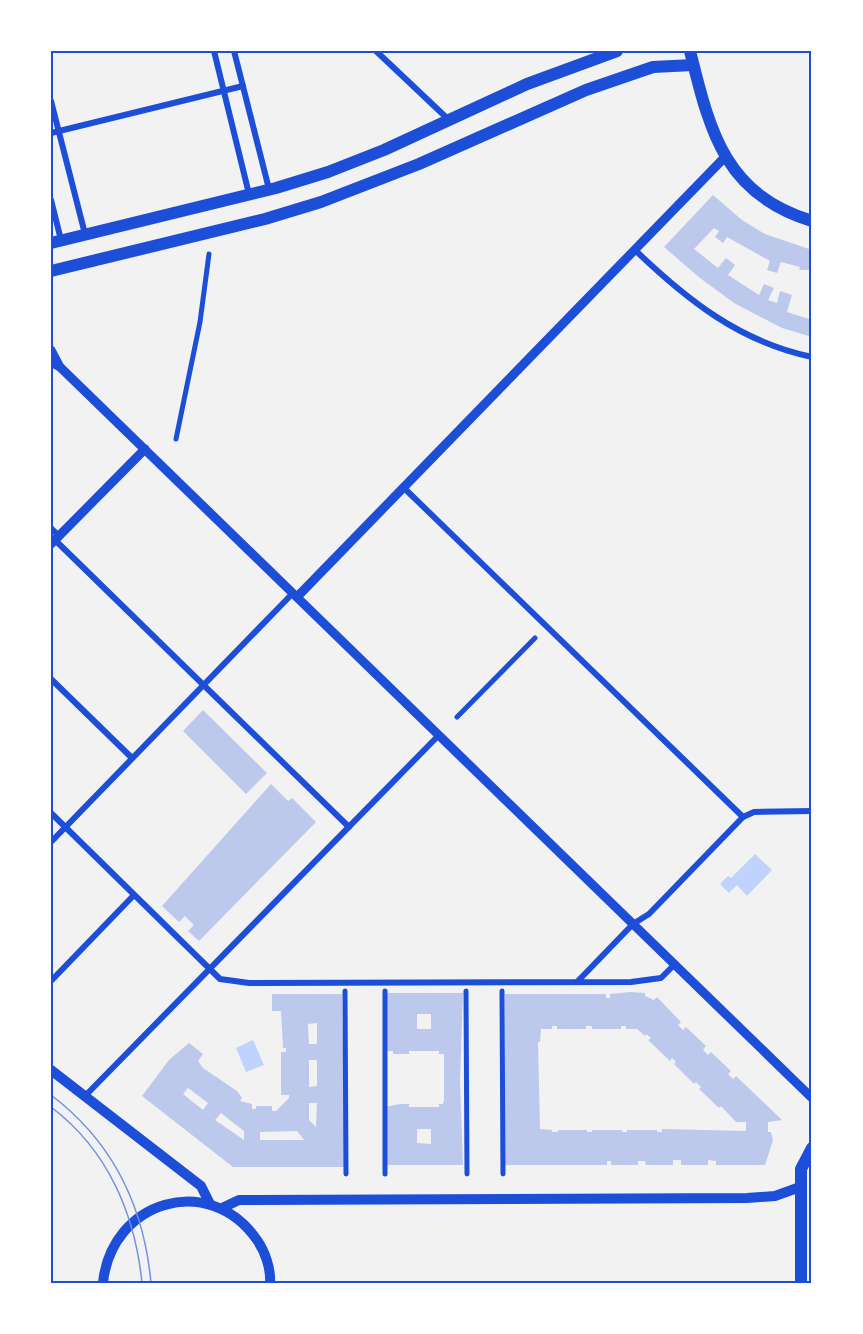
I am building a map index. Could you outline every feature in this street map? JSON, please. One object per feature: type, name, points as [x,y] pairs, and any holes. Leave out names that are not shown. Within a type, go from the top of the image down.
[{"type":"main road","points":[[56,242],[269,190],[328,172],[449,121],[527,84],[618,51]]},
{"type":"main road","points":[[690,51],[724,158],[745,184],[784,209],[812,221]]},
{"type":"main road","points":[[51,271],[265,219],[321,202],[398,173],[585,90],[653,68],[693,65]]},
{"type":"main road","points":[[51,1070],[201,1186],[210,1204]]},
{"type":"main road","points":[[801,1283],[801,1169],[812,1148]]},
{"type":"main road","points":[[222,1208],[239,1200],[747,1198],[775,1196],[800,1187]]},
{"type":"main road","points":[[103,1283],[105,1266],[115,1242],[140,1216],[159,1207],[179,1202],[210,1204],[222,1208],[246,1224],[263,1248],[270,1283]]},
{"type":"street","points":[[214,51],[249,195]]},
{"type":"street","points":[[234,51],[269,190]]},
{"type":"street","points":[[376,51],[449,121]]},
{"type":"street","points":[[51,133],[243,86]]},
{"type":"street","points":[[51,100],[85,235]]},
{"type":"street","points":[[51,842],[203,685],[403,487],[724,158]]},
{"type":"street","points":[[51,200],[56,242]]},
{"type":"street","points":[[635,249],[710,315],[747,336],[786,351],[812,357]]},
{"type":"street","points":[[176,439],[200,322],[209,254]]},
{"type":"street","points":[[51,350],[60,367]]},
{"type":"street","points":[[51,362],[60,367],[812,1098]]},
{"type":"street","points":[[55,540],[144,449]]},
{"type":"street","points":[[403,487],[743,817]]},
{"type":"street","points":[[51,528],[55,540],[349,827]]},
{"type":"street","points":[[458,717],[535,638]]},
{"type":"street","points":[[51,679],[132,758]]},
{"type":"street","points":[[85,1096],[438,736]]},
{"type":"street","points":[[578,981],[633,924],[648,914],[743,817],[754,812],[812,812]]},
{"type":"street","points":[[51,813],[220,979],[249,983],[631,982],[661,978],[674,964]]},
{"type":"street","points":[[51,981],[134,895]]},
{"type":"street","points":[[345,991],[346,1174]]},
{"type":"street","points":[[385,991],[385,1174]]},
{"type":"street","points":[[466,991],[467,1174]]},
{"type":"street","points":[[502,991],[503,1174]]},
{"type":"water","points":[[755,854],[772,870],[747,896],[737,885],[729,893],[720,884],[728,876],[731,878]]},
{"type":"water","points":[[253,1040],[264,1065],[246,1072],[236,1048]]},
{"type":"building","points":[[713,195],[742,220],[765,234],[812,250],[812,270],[799,270],[800,267],[781,262],[777,273],[767,270],[770,261],[727,237],[723,243],[715,237],[719,231],[714,228],[694,249],[718,268],[726,258],[735,265],[728,275],[759,295],[764,284],[774,288],[768,300],[777,303],[780,291],[792,295],[787,312],[812,320],[812,337],[782,328],[734,303],[664,247]]},
{"type":"building","points":[[203,710],[267,773],[246,794],[183,731]]},
{"type":"building","points":[[271,784],[288,801],[292,798],[316,822],[199,941],[188,931],[194,925],[185,916],[179,922],[162,906]]},
{"type":"building","points":[[630,992],[645,993],[645,996],[654,1000],[657,997],[681,1022],[678,1025],[683,1030],[686,1027],[706,1046],[703,1050],[708,1055],[711,1052],[731,1071],[728,1074],[733,1079],[736,1076],[782,1120],[768,1122],[768,1132],[771,1132],[773,1140],[765,1165],[716,1165],[716,1161],[708,1160],[708,1165],[681,1165],[681,1160],[673,1160],[673,1165],[646,1165],[645,1161],[638,1161],[638,1165],[611,1165],[611,1161],[607,1161],[607,1165],[505,1165],[505,994],[606,994],[606,998],[610,998],[610,994]],"holes":[[[552,1026],[557,1026],[557,1029],[586,1029],[586,1026],[592,1026],[592,1029],[621,1029],[621,1026],[626,1026],[626,1029],[637,1029],[651,1038],[648,1040],[670,1061],[672,1058],[676,1062],[674,1064],[694,1084],[696,1082],[701,1087],[699,1089],[719,1108],[721,1106],[736,1122],[746,1122],[746,1131],[662,1129],[662,1132],[657,1132],[657,1130],[627,1130],[627,1132],[622,1132],[622,1130],[592,1130],[592,1132],[558,1130],[558,1132],[552,1132],[552,1130],[540,1129],[538,1042],[540,1042],[541,1029],[552,1029]]]},
{"type":"building","points":[[385,993],[463,993],[460,1081],[463,1165],[385,1165],[385,1107],[409,1104],[409,1107],[439,1107],[439,1104],[443,1104],[444,1054],[439,1054],[439,1051],[409,1051],[409,1054],[393,1054],[393,1051],[385,1051]],"holes":[[[417,1014],[431,1014],[431,1029],[417,1029]],[[417,1129],[431,1129],[431,1144],[417,1143]]]},
{"type":"building","points":[[272,994],[342,994],[345,1167],[233,1167],[142,1096],[169,1060],[189,1043],[203,1054],[198,1061],[203,1068],[237,1091],[242,1098],[240,1101],[252,1104],[252,1109],[256,1109],[256,1106],[272,1106],[272,1111],[276,1111],[289,1098],[289,1095],[281,1095],[281,1052],[286,1052],[286,1048],[283,1048],[281,1011],[272,1011]],"holes":[[[317,1023],[317,1044],[309,1044],[308,1024]],[[309,1060],[317,1060],[317,1086],[309,1087]],[[188,1088],[208,1103],[203,1110],[183,1094]],[[309,1103],[317,1103],[316,1127],[309,1120]],[[221,1113],[244,1131],[244,1140],[215,1120]],[[297,1131],[304,1140],[260,1140],[260,1132]]]},
{"type":"tram line","points":[[51,1095],[92,1133],[122,1178],[141,1228],[151,1283]]},
{"type":"tram line","points":[[51,1107],[88,1143],[103,1163],[115,1185],[133,1232],[142,1283]]}]
